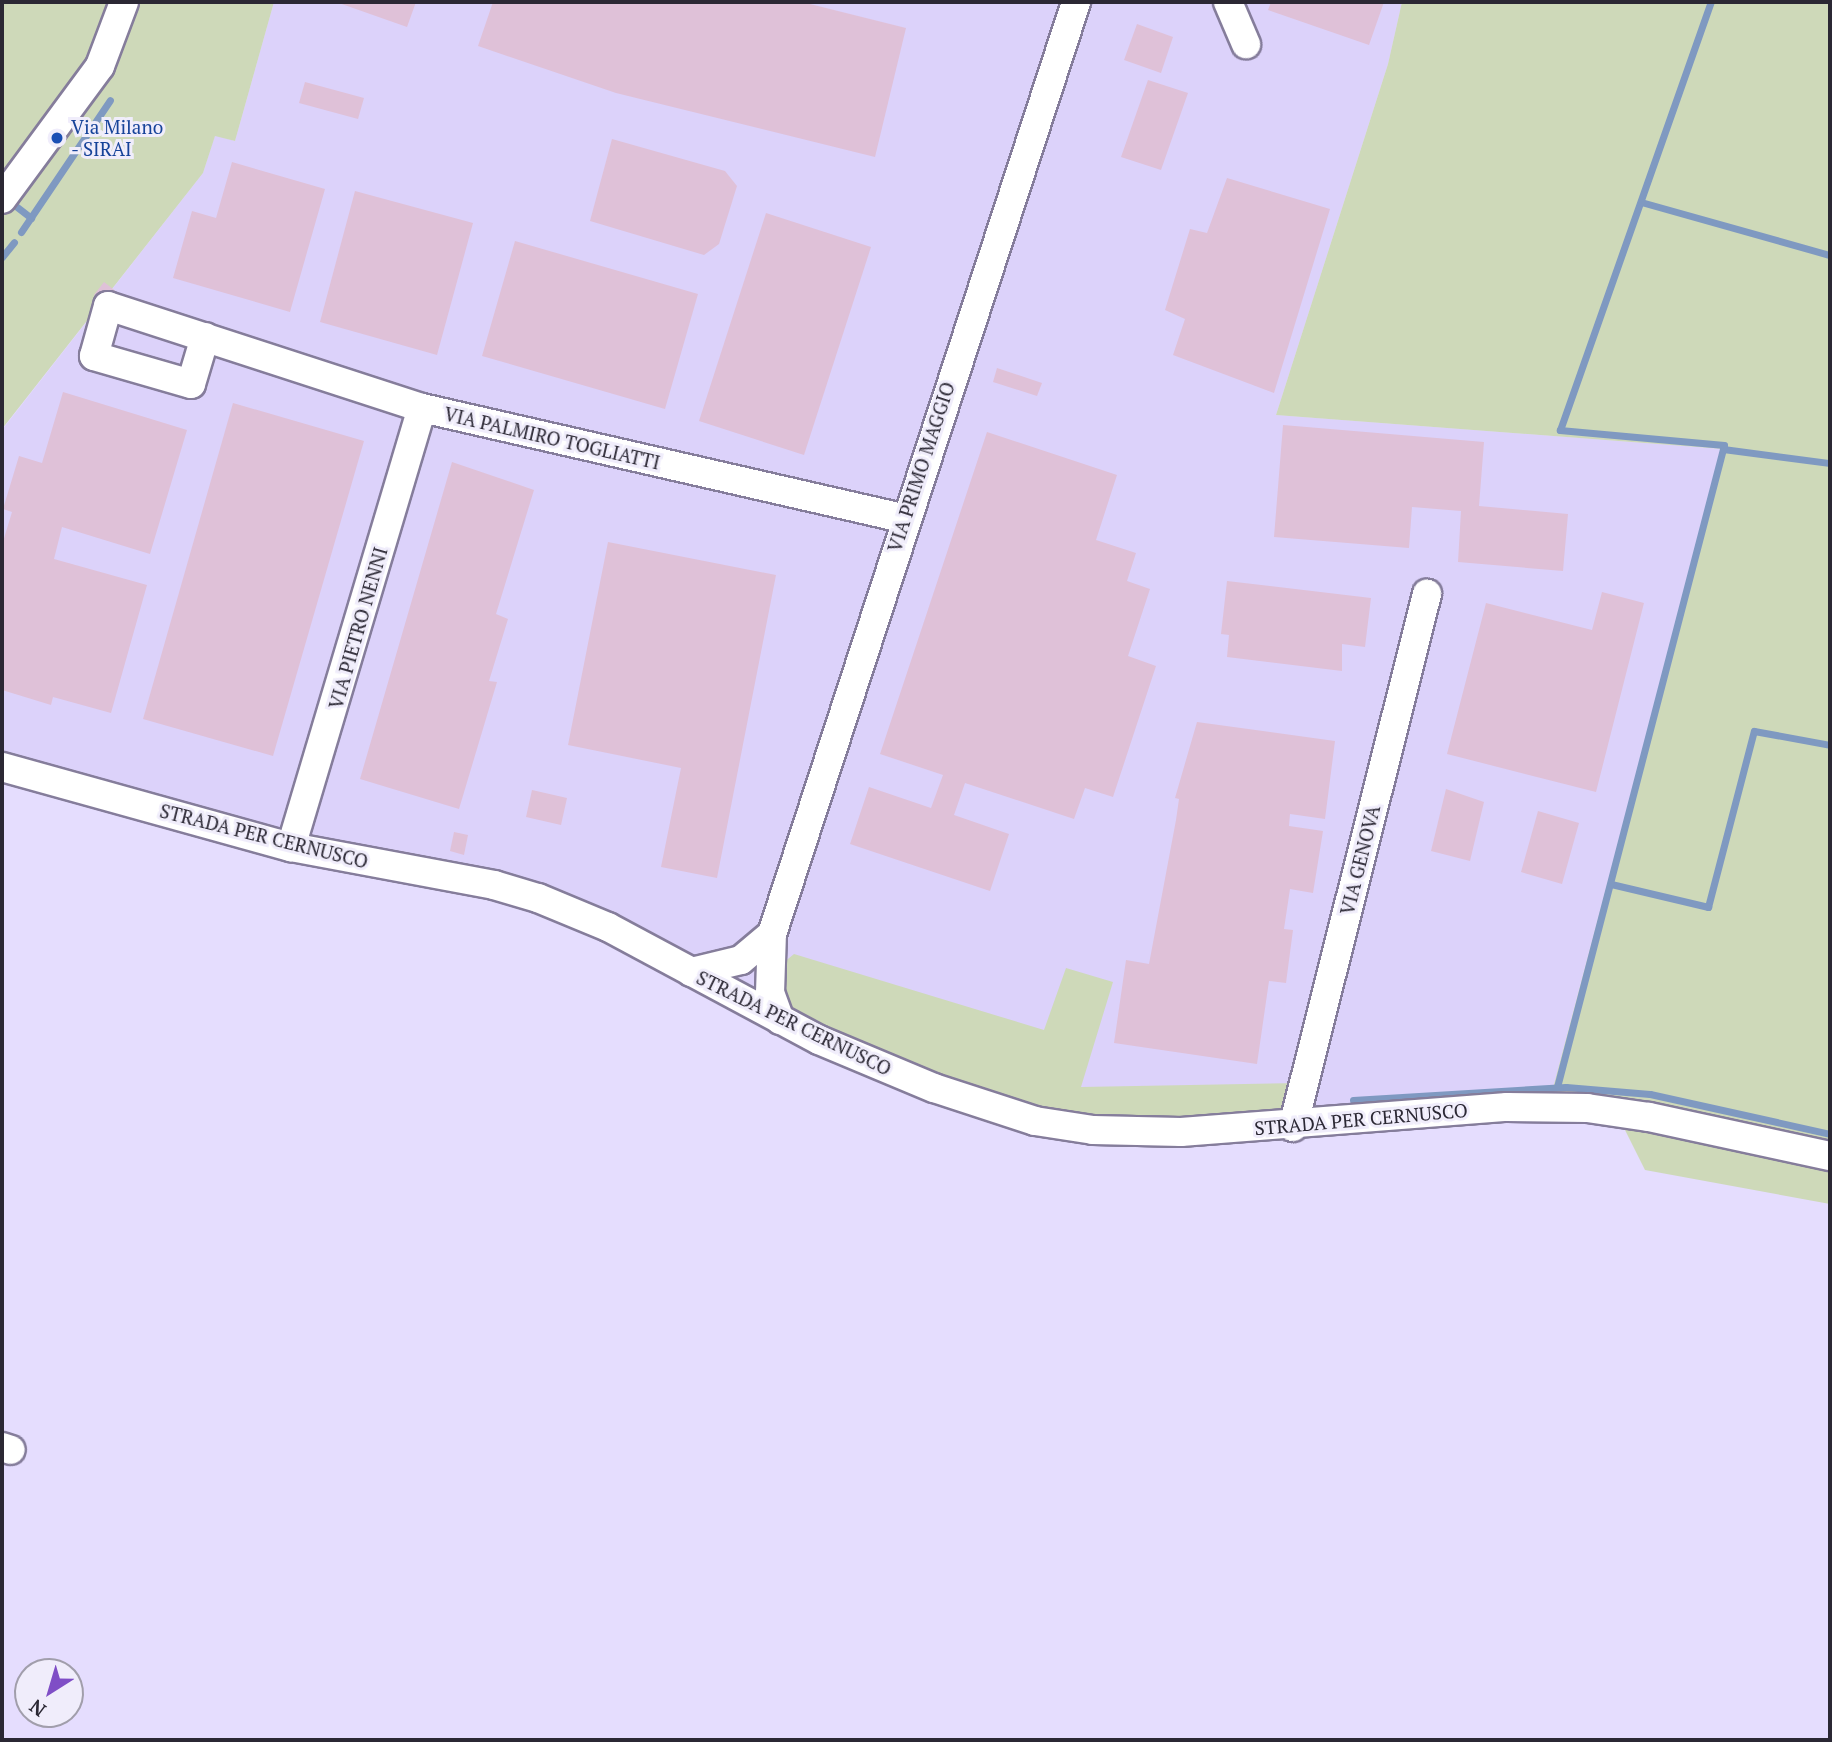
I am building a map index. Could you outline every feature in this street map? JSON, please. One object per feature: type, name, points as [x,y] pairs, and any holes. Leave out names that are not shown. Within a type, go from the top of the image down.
[{"type":"street","points":[[2,200],[100,66],[124,2]]},
{"type":"street","name":"VIA PRIMO MAGGIO","points":[[780,1020],[770,993],[772,934],[904,518],[1076,2]]},
{"type":"street","points":[[1228,2],[1246,44]]},
{"type":"street","name":"VIA PALMIRO TOGLIATTI","points":[[205,337],[422,408],[904,518]]},
{"type":"street","name":"VIA PIETRO NENNI","points":[[291,846],[422,408]]},
{"type":"street","name":"VIA GENOVA","points":[[1293,1127],[1427,594]]},
{"type":"street","name":"STRADA PER CERNUSCO","points":[[2,767],[291,846],[517,891],[599,922],[780,1020],[898,1074],[1035,1121],[1135,1132],[1293,1127],[1507,1107],[1611,1110],[1830,1156]]},
{"type":"street","points":[[691,972],[741,960],[772,934]]},
{"type":"street","points":[[741,960],[734,979],[739,999],[753,996],[772,967]]},
{"type":"shaded area","points":[[274,2],[1402,2],[1388,64],[1276,415],[1723,449],[1549,1103],[1035,1119],[559,904],[2,769],[2,430],[203,173],[215,135],[235,141]]},
{"type":"green space","points":[[2,2],[274,2],[235,141],[215,136],[203,173],[2,429]]},
{"type":"green space","points":[[1402,2],[1830,2],[1830,1142],[1549,1103],[1723,449],[1276,415],[1388,64]]},
{"type":"green space","points":[[794,954],[1044,1030],[1066,968],[1113,982],[1081,1087],[1303,1083],[1293,1124],[1059,1125],[783,1022],[772,972]]},
{"type":"green space","points":[[1616,1112],[1830,1157],[1830,1204],[1645,1170]]},
{"type":"building","points":[[336,2],[416,2],[407,27]]},
{"type":"building","points":[[493,2],[802,2],[906,28],[875,157],[616,93],[478,46]]},
{"type":"building","points":[[1271,2],[1384,2],[1369,45],[1268,10]]},
{"type":"building","points":[[1137,24],[1173,37],[1161,73],[1124,60]]},
{"type":"building","points":[[1148,80],[1188,93],[1161,170],[1121,157]]},
{"type":"building","points":[[305,82],[364,98],[358,119],[299,103]]},
{"type":"building","points":[[612,139],[725,171],[737,186],[719,244],[704,255],[590,221]]},
{"type":"building","points":[[232,162],[325,189],[290,312],[173,278],[192,211],[216,218]]},
{"type":"building","points":[[1227,178],[1330,209],[1274,393],[1173,355],[1185,319],[1165,310],[1190,229],[1207,233]]},
{"type":"building","points":[[355,191],[473,223],[437,355],[320,322]]},
{"type":"building","points":[[766,213],[871,247],[804,455],[699,421]]},
{"type":"building","points":[[515,241],[698,294],[665,409],[482,356]]},
{"type":"building","points":[[104,282],[118,293],[107,306],[94,295]]},
{"type":"building","points":[[997,368],[1042,383],[1037,396],[993,382]]},
{"type":"building","points":[[63,392],[187,430],[150,554],[62,527],[54,559],[147,585],[111,713],[53,697],[51,705],[2,690],[2,545],[12,512],[3,509],[19,456],[42,463]]},
{"type":"building","points":[[233,403],[364,441],[273,756],[143,719]]},
{"type":"building","points":[[1283,425],[1484,442],[1479,506],[1568,514],[1563,571],[1458,562],[1461,511],[1412,507],[1409,548],[1274,537]]},
{"type":"building","points":[[987,432],[1117,475],[1096,540],[1136,553],[1127,581],[1150,589],[1128,656],[1156,666],[1113,797],[1085,788],[1074,819],[965,783],[954,815],[1009,834],[990,891],[850,844],[869,787],[931,808],[943,775],[880,754]]},
{"type":"building","points":[[452,462],[534,490],[496,614],[508,619],[489,681],[497,682],[459,809],[360,779]]},
{"type":"building","points":[[608,542],[776,575],[717,878],[661,867],[681,768],[568,745]]},
{"type":"building","points":[[1227,581],[1371,598],[1365,647],[1342,644],[1342,671],[1227,657],[1229,635],[1221,634]]},
{"type":"building","points":[[1602,592],[1644,603],[1596,792],[1447,754],[1486,603],[1592,630]]},
{"type":"building","points":[[1197,722],[1335,741],[1325,819],[1290,814],[1289,826],[1323,831],[1313,893],[1290,889],[1284,929],[1293,930],[1286,983],[1269,981],[1257,1064],[1114,1043],[1126,960],[1149,964],[1176,820],[1179,799],[1175,798]]},
{"type":"building","points":[[1446,789],[1484,802],[1470,861],[1431,851]]},
{"type":"building","points":[[532,790],[567,798],[561,825],[526,817]]},
{"type":"building","points":[[1538,811],[1579,823],[1562,884],[1521,872]]},
{"type":"building","points":[[454,832],[468,835],[464,855],[450,851]]},
{"type":"waterway","points":[[1557,1087],[1724,445],[1560,430],[1711,2]]},
{"type":"waterway","points":[[21,232],[110,100]]},
{"type":"waterway","points":[[1641,202],[1830,255]]},
{"type":"waterway","points":[[17,207],[31,218]]},
{"type":"waterway","points":[[2,257],[14,242]]},
{"type":"waterway","points":[[1723,449],[1830,463]]},
{"type":"waterway","points":[[1611,884],[1708,907],[1754,731],[1830,745]]},
{"type":"waterway","points":[[1353,1100],[1566,1087],[1650,1094],[1830,1134]]},
{"type":"place","name":"Via Milano - SIRAI","points":[[57,138]]}]
